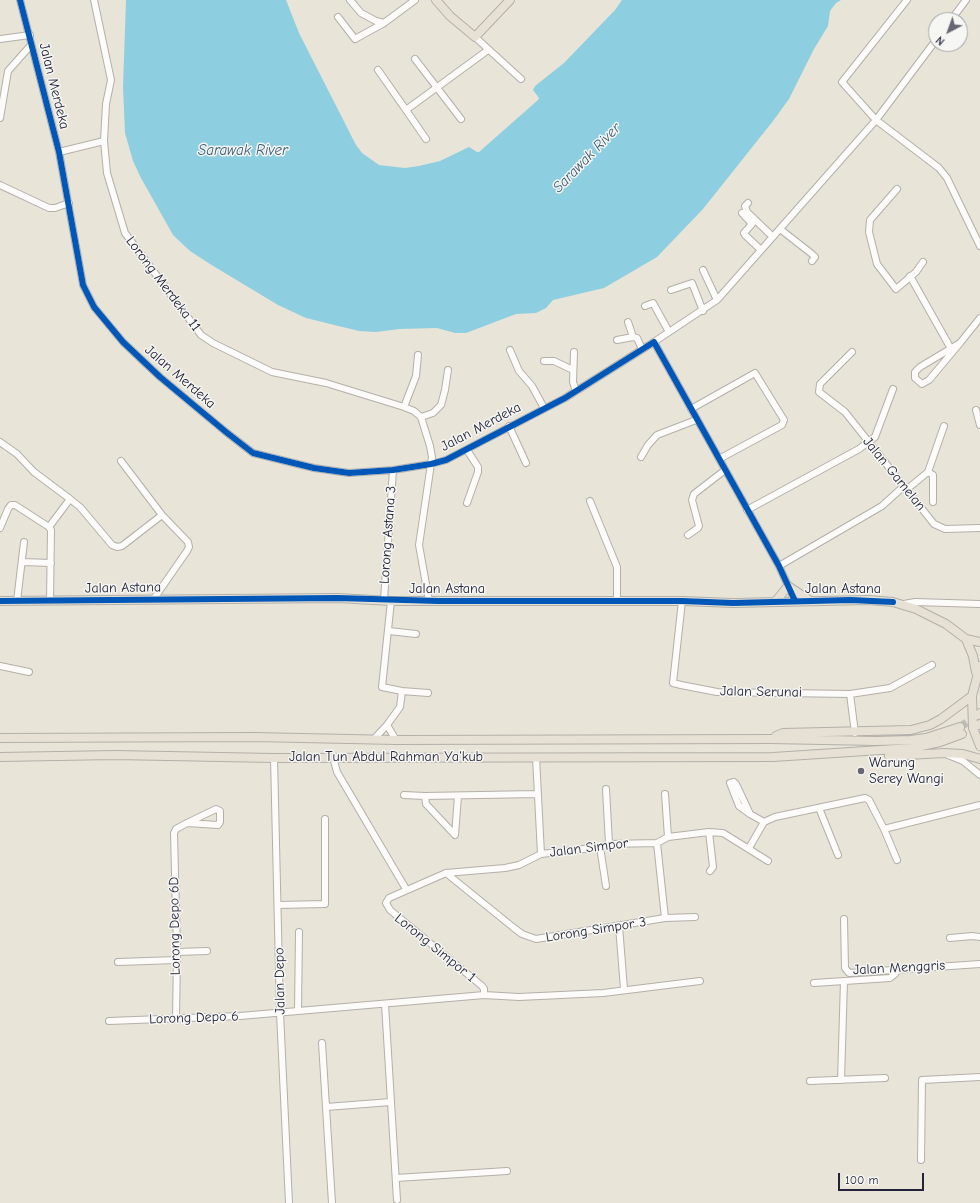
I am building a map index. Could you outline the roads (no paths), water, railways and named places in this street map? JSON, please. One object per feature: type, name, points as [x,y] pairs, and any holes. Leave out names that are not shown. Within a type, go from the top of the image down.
[{"type":"main road","points":[[436,0],[450,16],[475,37],[510,0]]},
{"type":"main road","points":[[776,601],[788,586],[809,600]]},
{"type":"main road","name":"Jalan Astana","points":[[0,601],[338,598],[387,601],[682,601],[733,603],[809,600],[868,600],[904,604],[936,618],[966,639]]},
{"type":"main road","points":[[966,639],[980,642]]},
{"type":"main road","points":[[966,639],[973,656],[977,676]]},
{"type":"main road","points":[[980,666],[972,696],[973,728],[980,746]]},
{"type":"main road","points":[[770,738],[783,733],[855,733],[911,730],[930,725],[961,706],[972,696]]},
{"type":"main road","points":[[770,738],[912,740],[961,730],[940,742],[912,748],[773,757]]},
{"type":"main road","name":"Jalan Tun Abdul Rahman Ya'kub","points":[[0,738],[255,737],[373,740],[770,738]]},
{"type":"main road","points":[[773,757],[790,761],[944,753],[963,754],[980,759]]},
{"type":"main road","name":"Jalan Tun Abdul Rahman Ya'kub","points":[[0,757],[116,755],[274,758],[773,757]]},
{"type":"street","name":"Jalan Merdeka","points":[[20,0],[59,152],[83,285],[94,307],[123,342],[160,377],[253,453],[314,468],[349,473],[393,470],[446,460],[576,392],[703,311],[718,300],[876,120],[928,51]]},
{"type":"street","name":"Lorong Merdeka 11","points":[[94,0],[111,80],[106,104],[104,140],[107,173],[125,233],[201,335],[241,358],[272,372],[326,383],[404,407],[414,411],[421,418]]},
{"type":"street","points":[[350,0],[362,13],[376,21],[384,23]]},
{"type":"street","points":[[338,17],[355,39],[384,23],[415,0]]},
{"type":"street","points":[[897,0],[905,2],[842,82],[876,120],[939,168],[947,178],[980,246]]},
{"type":"street","points":[[957,12],[966,0]]},
{"type":"street","points":[[0,39],[30,35]]},
{"type":"street","points":[[475,37],[521,79]]},
{"type":"street","points":[[0,118],[8,71],[31,45]]},
{"type":"street","points":[[406,110],[488,50]]},
{"type":"street","points":[[415,60],[461,119]]},
{"type":"street","points":[[378,70],[426,139]]},
{"type":"street","points":[[59,152],[104,140]]},
{"type":"street","points":[[0,185],[49,208],[55,208],[69,203]]},
{"type":"street","points":[[897,189],[870,220],[869,232],[877,264],[896,288],[923,262]]},
{"type":"street","points":[[748,203],[745,206],[747,212],[773,237]]},
{"type":"street","points":[[742,213],[752,224],[744,233],[745,235],[761,250]]},
{"type":"street","points":[[780,229],[812,254],[815,257],[812,261]]},
{"type":"street","points":[[703,270],[718,300]]},
{"type":"street","points":[[910,276],[950,348]]},
{"type":"street","points":[[671,290],[692,283],[703,311]]},
{"type":"street","points":[[645,306],[653,303],[669,332]]},
{"type":"street","points":[[960,343],[950,348],[915,372],[914,378],[922,384],[929,380],[960,343],[980,318]]},
{"type":"street","points":[[628,322],[633,337]]},
{"type":"street","points":[[617,340],[633,337],[639,340],[642,350]]},
{"type":"street","points":[[654,342],[696,420],[779,566],[794,601]]},
{"type":"street","points":[[510,350],[519,371],[532,386],[544,408]]},
{"type":"street","points":[[574,352],[573,382],[576,392]]},
{"type":"street","name":"Jalan Gamelan","points":[[852,352],[820,384],[819,392],[845,412],[934,524],[939,528],[980,528]]},
{"type":"street","points":[[404,407],[416,376],[418,354]]},
{"type":"street","points":[[544,361],[554,361],[573,370]]},
{"type":"street","points":[[429,601],[419,546],[431,464],[430,446],[421,418],[432,413],[441,405],[446,390],[448,370]]},
{"type":"street","points":[[691,409],[755,373],[784,420],[782,425],[719,459]]},
{"type":"street","points":[[747,510],[875,437],[894,389]]},
{"type":"street","points":[[976,410],[980,425]]},
{"type":"street","points":[[641,457],[648,445],[657,435],[696,420]]},
{"type":"street","points":[[509,426],[526,464]]},
{"type":"street","points":[[779,566],[882,506],[928,472],[944,426]]},
{"type":"street","points":[[0,442],[17,454],[34,472],[80,507],[112,545],[117,547],[122,546],[162,516]]},
{"type":"street","points":[[467,450],[478,467],[478,472],[467,503]]},
{"type":"street","points":[[121,461],[162,516],[188,542],[189,547],[153,600]]},
{"type":"street","name":"Lorong Astana 3","points":[[393,470],[387,601],[389,631],[382,687],[402,691]]},
{"type":"street","points":[[688,535],[699,526],[692,500],[694,494],[725,470]]},
{"type":"street","points":[[928,472],[933,475],[933,502]]},
{"type":"street","points":[[49,527],[70,499]]},
{"type":"street","points":[[590,501],[617,567],[617,602]]},
{"type":"street","points":[[0,528],[11,505],[15,505],[49,527],[51,530],[50,601]]},
{"type":"street","points":[[17,601],[24,542]]},
{"type":"street","points":[[22,562],[50,563]]},
{"type":"street","name":"Jalan Serunai","points":[[682,601],[673,683],[716,692],[850,694],[890,688],[932,665]]},
{"type":"street","points":[[904,604],[916,602],[980,604]]},
{"type":"street","points":[[389,631],[416,634]]},
{"type":"street","points":[[0,666],[29,672]]},
{"type":"street","points":[[373,740],[387,725],[400,706],[402,691],[428,693]]},
{"type":"street","points":[[850,694],[855,733]]},
{"type":"street","points":[[387,725],[396,740]]},
{"type":"street","points":[[944,753],[963,762],[980,775]]},
{"type":"street","points":[[333,757],[337,772],[406,889]]},
{"type":"street","points":[[536,757],[541,854]]},
{"type":"street","name":"Jalan Depo","points":[[274,758],[280,1013],[289,1203]]},
{"type":"street","points":[[750,814],[736,784],[734,782],[730,783],[739,806],[750,814],[764,822]]},
{"type":"street","points":[[606,789],[609,844]]},
{"type":"street","points":[[404,794],[425,796],[458,796],[537,794]]},
{"type":"street","points":[[665,794],[668,837]]},
{"type":"street","points":[[425,796],[426,804],[455,835],[458,796]]},
{"type":"street","points":[[749,848],[764,822],[775,817],[865,798],[869,800],[884,829],[897,860]]},
{"type":"street","points":[[884,829],[980,805]]},
{"type":"street","points":[[819,808],[838,855]]},
{"type":"street","points":[[216,809],[220,811],[220,822],[218,825],[187,823],[216,809]]},
{"type":"street","points":[[278,905],[325,904],[325,819]]},
{"type":"street","name":"Lorong Depo 6D","points":[[176,1018],[177,952],[174,833],[176,829],[187,823]]},
{"type":"street","points":[[709,832],[713,867],[710,870]]},
{"type":"street","name":"Jalan Simpor","points":[[389,898],[406,889],[446,874],[505,868],[519,865],[541,854],[600,847],[609,844],[657,842],[668,837],[709,832],[724,833],[768,860]]},
{"type":"street","points":[[657,842],[666,918]]},
{"type":"street","points":[[600,847],[606,886]]},
{"type":"street","name":"Lorong Simpor 3","points":[[446,874],[514,928],[530,938],[536,939],[666,918],[695,918]]},
{"type":"street","name":"Lorong Simpor 1","points":[[298,1011],[484,995],[484,989],[482,986],[390,910],[386,903],[389,898]]},
{"type":"street","name":"Jalan Menggris","points":[[844,919],[846,971],[849,973],[980,964]]},
{"type":"street","points":[[619,926],[624,989]]},
{"type":"street","points":[[298,1011],[299,932]]},
{"type":"street","points":[[950,938],[972,936],[980,937]]},
{"type":"street","points":[[177,952],[207,951]]},
{"type":"street","points":[[118,962],[176,960]]},
{"type":"street","points":[[814,983],[890,978],[898,969]]},
{"type":"street","points":[[841,1080],[844,981]]},
{"type":"street","points":[[484,995],[519,997],[603,993],[624,989],[700,982]]},
{"type":"street","points":[[385,1004],[397,1200]]},
{"type":"street","name":"Lorong Depo 6","points":[[109,1020],[298,1011]]},
{"type":"street","points":[[322,1043],[332,1203]]},
{"type":"street","points":[[920,1160],[922,1080],[980,1077]]},
{"type":"street","points":[[810,1081],[885,1078]]},
{"type":"street","points":[[326,1107],[391,1102]]},
{"type":"street","points":[[396,1178],[507,1171]]},
{"type":"water","name":"Sarawak River","points":[[126,0],[286,0],[299,33],[356,145],[362,153],[379,165],[405,168],[440,161],[469,147],[479,152],[538,100],[539,98],[533,90],[535,86],[564,63],[615,10],[622,0],[841,0],[836,3],[830,11],[828,26],[814,49],[789,99],[703,209],[657,257],[604,288],[553,300],[546,308],[536,313],[516,314],[466,333],[455,333],[437,328],[399,329],[376,332],[359,331],[306,318],[278,305],[210,264],[190,251],[173,235],[133,161],[125,133],[123,87]]},
{"type":"tunnel","points":[[960,727],[978,715]]},
{"type":"place","name":"Warung Serey Wangi","points":[[861,771]]}]
